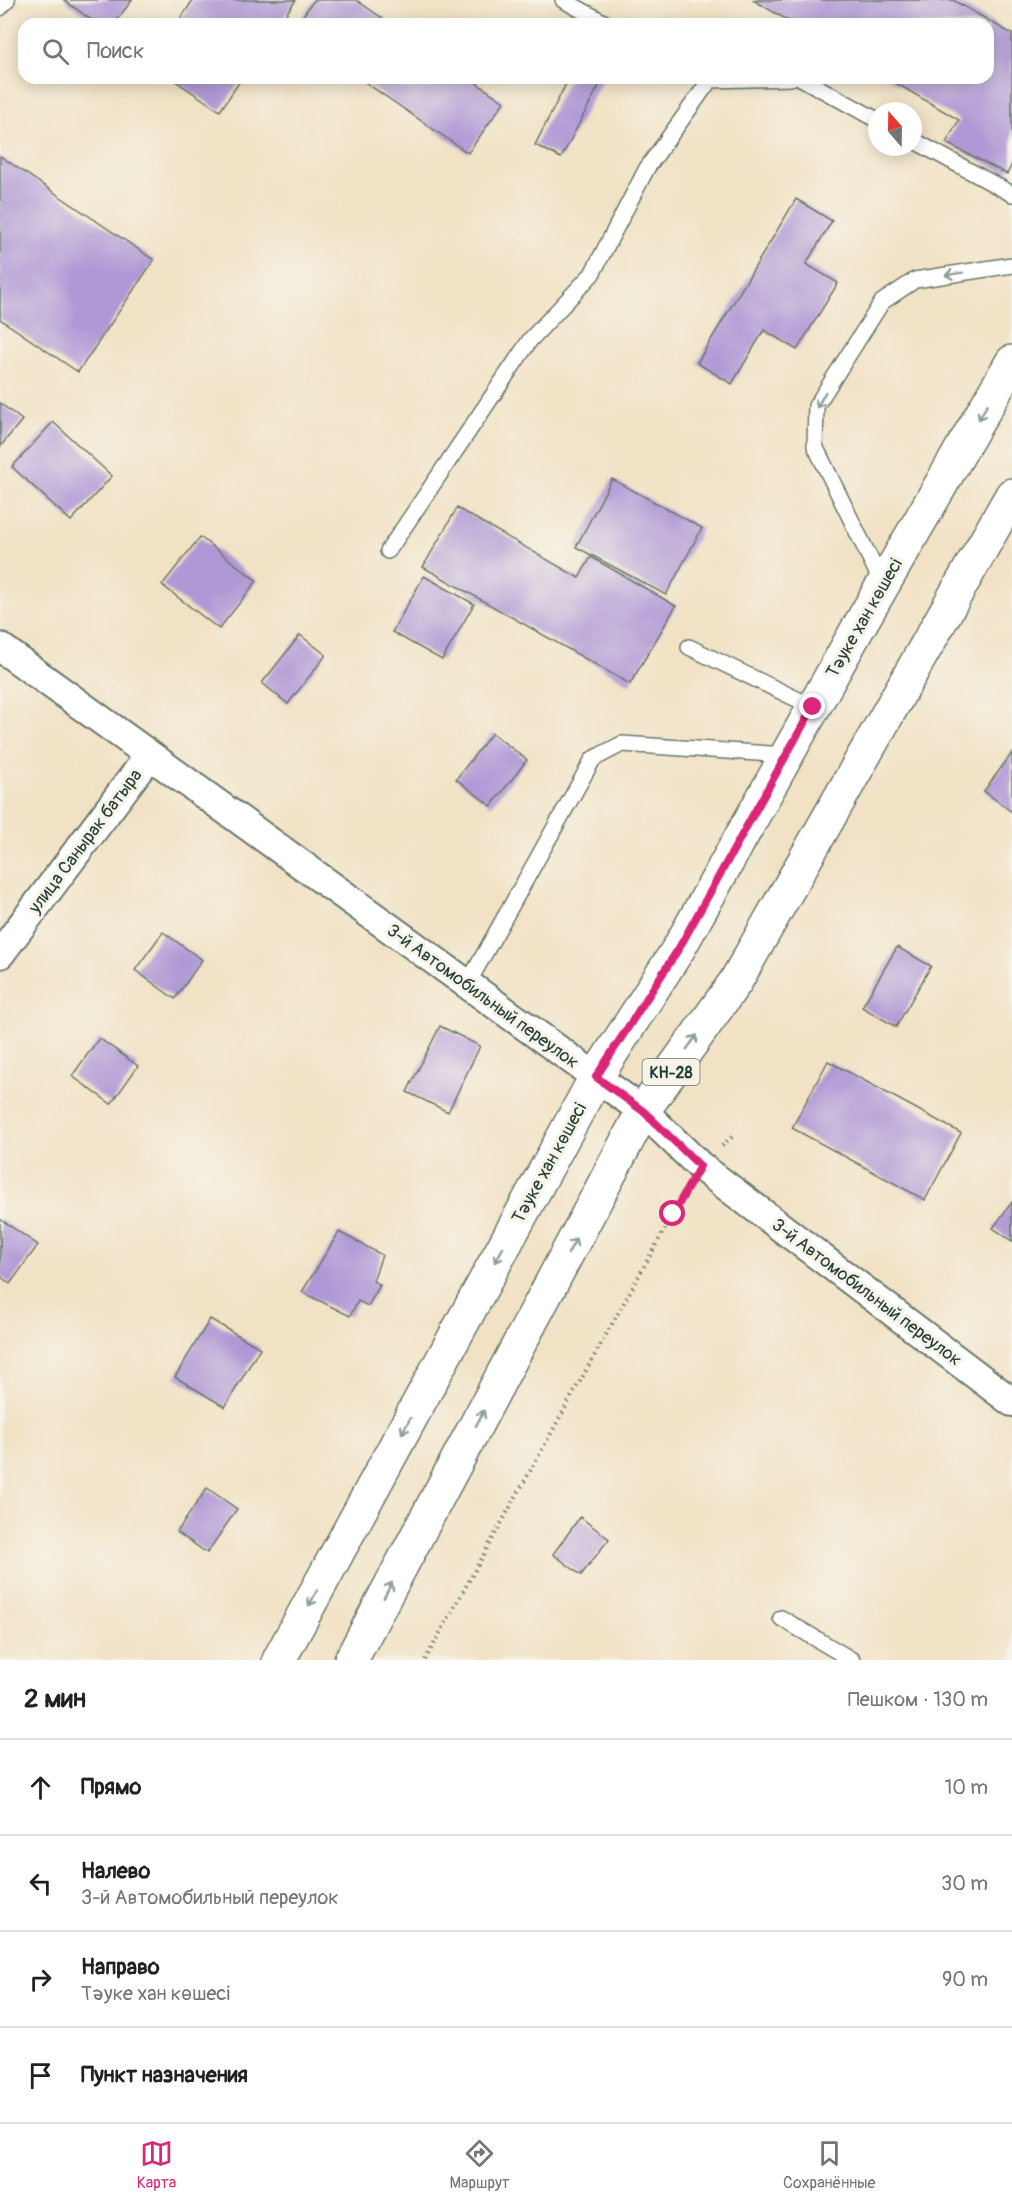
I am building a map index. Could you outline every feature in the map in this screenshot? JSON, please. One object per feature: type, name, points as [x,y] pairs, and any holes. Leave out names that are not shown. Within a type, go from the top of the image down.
[{"type":"main road","name":"Тәуке хан көшесі","points":[[279,1660],[596,1077],[679,948],[813,707],[1012,362]]},
{"type":"main road","name":"КН-28","points":[[351,1660],[643,1111],[736,981],[1012,495]]},
{"type":"street","name":"3-й Автомобильный переулок","points":[[0,647],[643,1111],[700,1166],[1012,1402]]},
{"type":"street","name":"улица Санырак батыра","points":[[0,954],[149,756]]},
{"type":"lane","points":[[0,8],[7,0]]},
{"type":"lane","points":[[563,0],[596,18]]},
{"type":"lane","points":[[388,551],[530,340],[592,274],[647,168],[705,84]]},
{"type":"lane","points":[[812,84],[868,115]]},
{"type":"lane","points":[[922,145],[1012,194]]},
{"type":"lane","points":[[883,585],[815,446],[816,406],[882,302],[915,280],[1012,265]]},
{"type":"lane","points":[[689,647],[813,707]]},
{"type":"lane","points":[[467,985],[592,759],[622,744],[786,755]]},
{"type":"lane","points":[[782,1618],[852,1660]]},
{"type":"path","points":[[425,1660],[700,1166],[732,1137]]},
{"type":"building","points":[[64,0],[132,0],[118,18],[89,18]]},
{"type":"building","points":[[193,0],[296,0],[283,18],[181,18]]},
{"type":"building","points":[[314,0],[356,0],[382,18],[301,18]]},
{"type":"building","points":[[753,0],[953,0],[984,18],[784,18]]},
{"type":"building","points":[[994,24],[1012,34],[1012,164],[1007,174],[946,143],[959,120],[897,84],[994,84]]},
{"type":"building","points":[[180,84],[238,84],[220,111]]},
{"type":"building","points":[[368,84],[478,84],[504,102],[468,153]]},
{"type":"building","points":[[566,84],[600,84],[561,158],[535,145]]},
{"type":"building","points":[[0,156],[154,260],[78,372],[0,319]]},
{"type":"building","points":[[796,199],[832,221],[806,264],[838,283],[797,350],[764,330],[732,384],[697,363]]},
{"type":"building","points":[[0,403],[22,420],[0,447]]},
{"type":"building","points":[[53,422],[112,476],[71,521],[12,467]]},
{"type":"building","points":[[612,479],[702,528],[666,595],[576,547]]},
{"type":"building","points":[[457,508],[579,578],[591,557],[676,606],[630,684],[423,567]]},
{"type":"building","points":[[200,537],[257,581],[219,629],[162,585]]},
{"type":"building","points":[[424,576],[474,604],[442,660],[392,632]]},
{"type":"building","points":[[300,635],[326,655],[288,704],[262,683]]},
{"type":"building","points":[[492,733],[527,760],[491,806],[456,779]]},
{"type":"building","points":[[1012,753],[1012,812],[984,791]]},
{"type":"building","points":[[163,932],[202,960],[175,999],[135,970]]},
{"type":"building","points":[[897,947],[931,966],[896,1027],[862,1007]]},
{"type":"building","points":[[440,1026],[480,1046],[448,1112],[407,1092]]},
{"type":"building","points":[[99,1038],[138,1066],[111,1104],[72,1076]]},
{"type":"building","points":[[828,1061],[961,1133],[925,1200],[792,1128]]},
{"type":"building","points":[[1012,1202],[1012,1241],[993,1228]]},
{"type":"building","points":[[0,1219],[38,1245],[10,1284],[0,1276]]},
{"type":"building","points":[[339,1232],[382,1255],[373,1281],[380,1285],[368,1306],[358,1301],[350,1316],[302,1292]]},
{"type":"building","points":[[210,1319],[260,1348],[225,1407],[175,1377]]},
{"type":"building","points":[[207,1488],[237,1509],[207,1553],[177,1532]]},
{"type":"building","points":[[580,1517],[609,1539],[581,1575],[553,1554]]},
{"type":"route","points":[[673,1214],[700,1166],[643,1111],[596,1077],[679,948],[813,707]]}]
